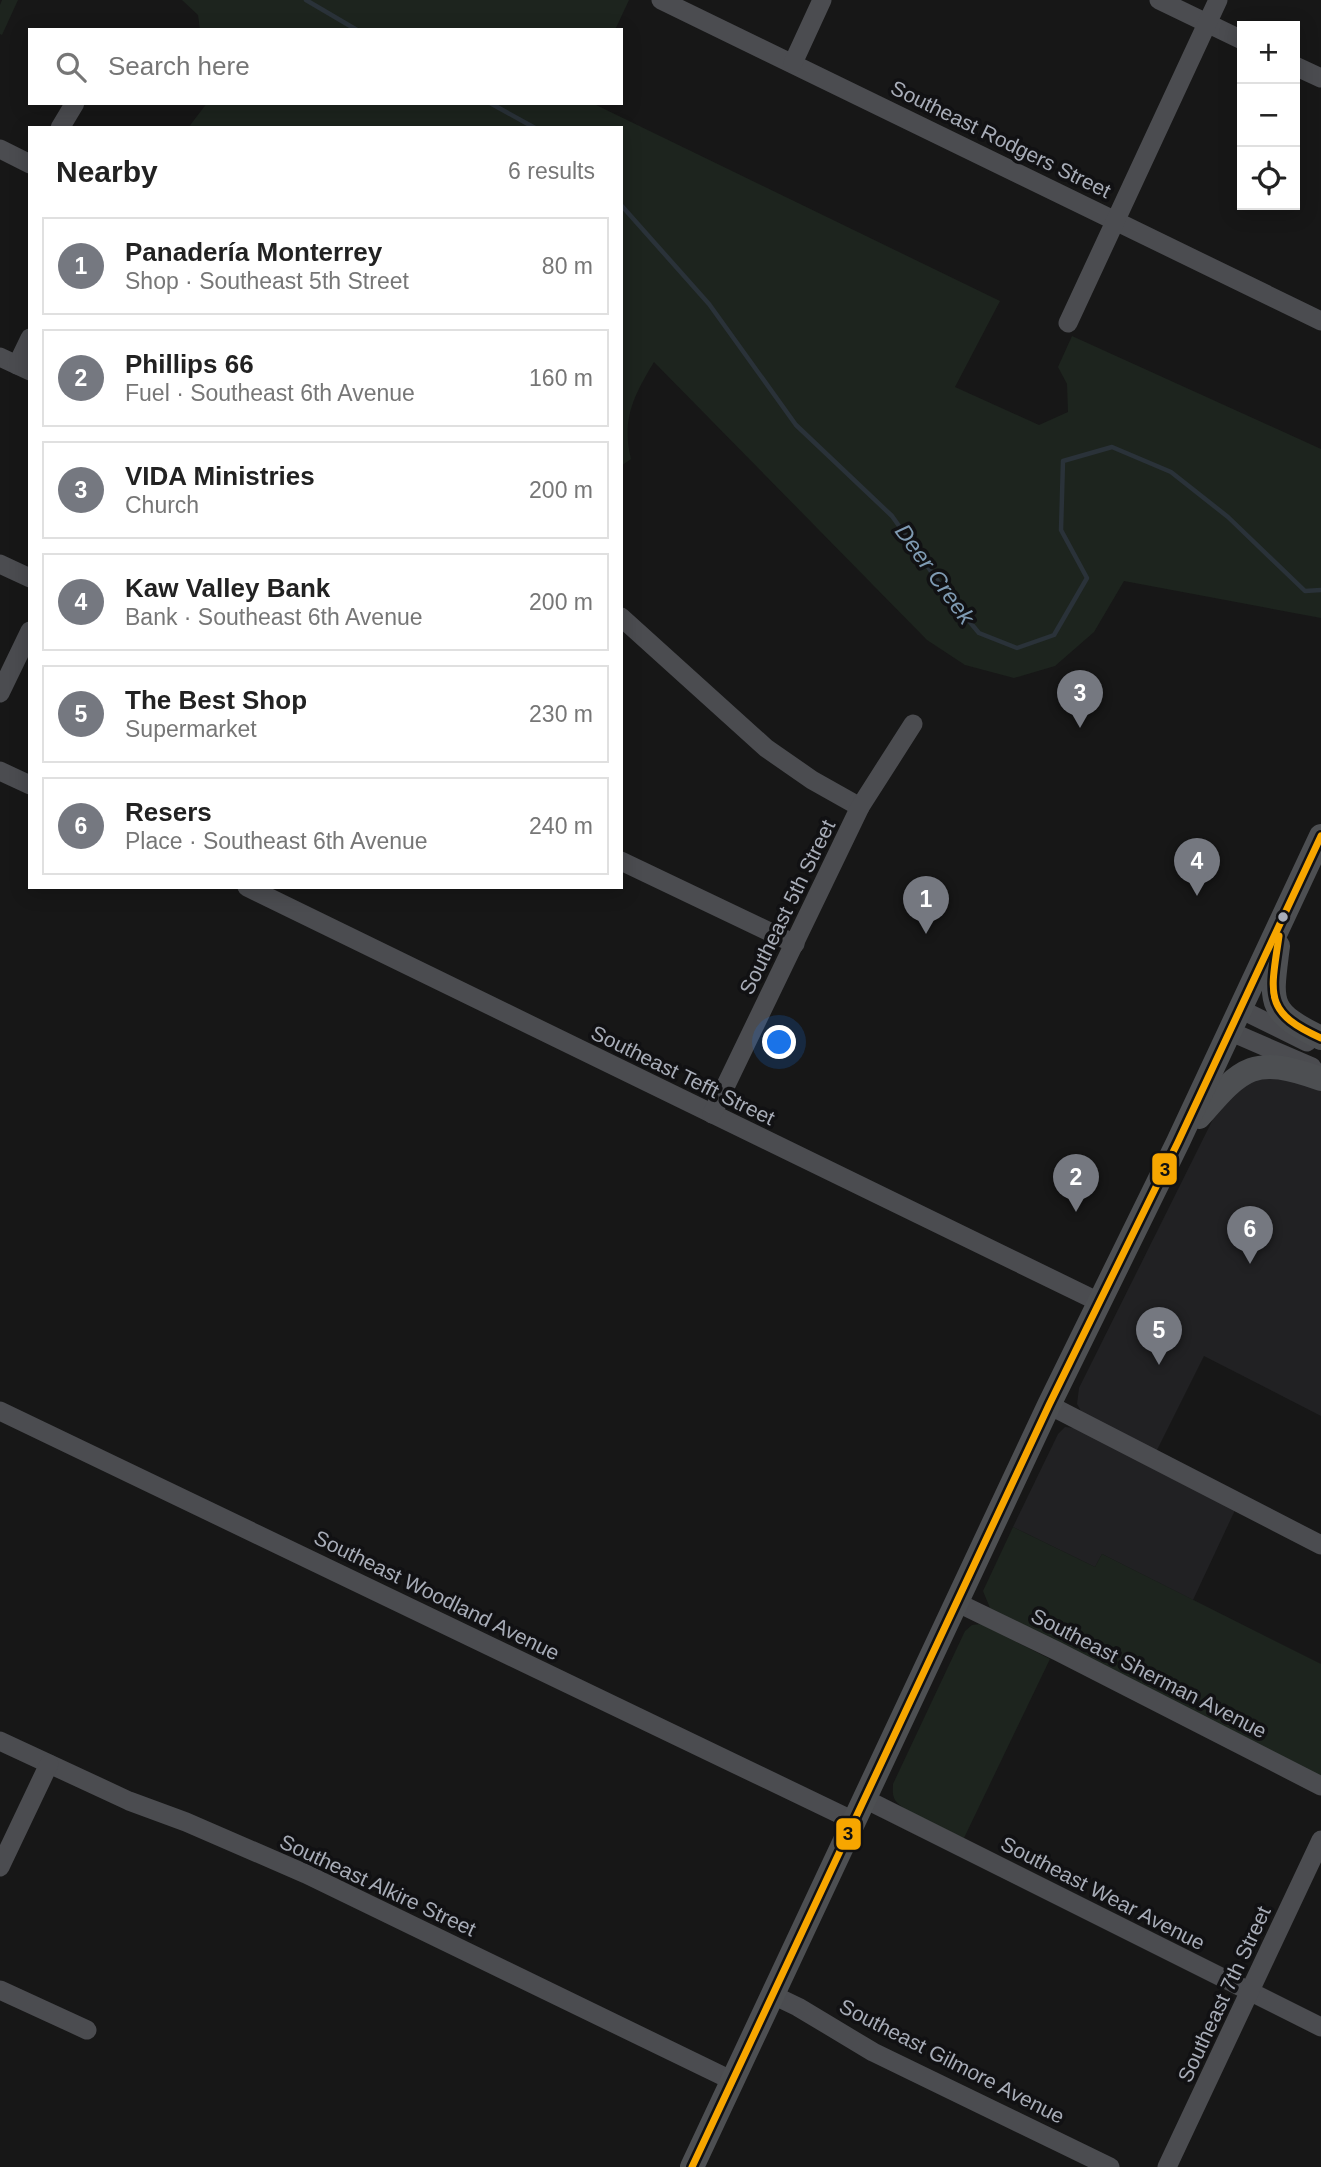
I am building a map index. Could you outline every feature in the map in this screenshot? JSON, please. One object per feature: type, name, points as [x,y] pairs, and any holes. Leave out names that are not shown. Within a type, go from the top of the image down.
[{"type":"main road","points":[[692,2167],[1049,1405],[1178,1142],[1321,836]]},
{"type":"main road","points":[[1280,925],[1274,997],[1284,1017],[1321,1038]]},
{"type":"main road","points":[[1178,1142],[1230,1081],[1243,1073],[1261,1067],[1281,1067],[1321,1079]]},
{"type":"street","name":"Southeast Rodgers Street","points":[[661,0],[1321,321]]},
{"type":"street","points":[[793,63],[822,0]]},
{"type":"street","points":[[1159,0],[1237,38]]},
{"type":"street","points":[[1068,323],[1218,0]]},
{"type":"street","points":[[1300,68],[1321,78]]},
{"type":"street","points":[[61,126],[74,105]]},
{"type":"street","points":[[0,149],[28,163]]},
{"type":"street","points":[[16,364],[28,342]]},
{"type":"street","points":[[0,564],[28,577]]},
{"type":"street","points":[[623,619],[766,748],[812,780],[860,807]]},
{"type":"street","points":[[0,693],[28,635]]},
{"type":"street","name":"Southeast 5th Street","points":[[712,1114],[860,807],[913,724]]},
{"type":"street","points":[[0,771],[28,784]]},
{"type":"street","points":[[623,862],[795,944]]},
{"type":"street","name":"Southeast Tefft Street","points":[[251,889],[1099,1302]]},
{"type":"street","points":[[1234,1020],[1321,1048]]},
{"type":"street","points":[[1234,1020],[1321,1072]]},
{"type":"street","points":[[1049,1405],[1321,1545]]},
{"type":"street","name":"Southeast Woodland Avenue","points":[[0,1410],[854,1821]]},
{"type":"street","name":"Southeast Sherman Avenue","points":[[956,1602],[1321,1786]]},
{"type":"street","name":"Southeast Alkire Street","points":[[0,1741],[129,1801],[186,1822],[306,1874],[733,2081]]},
{"type":"street","points":[[0,1867],[49,1764]]},
{"type":"street","name":"Southeast Wear Avenue","points":[[865,1798],[1321,2027]]},
{"type":"street","name":"Southeast 7th Street","points":[[1167,2167],[1321,1840]]},
{"type":"street","points":[[0,1990],[87,2030]]},
{"type":"street","name":"Southeast Gilmore Avenue","points":[[773,1995],[873,2052],[1110,2167]]},
{"type":"shaded area","points":[[2,0],[18,0],[2,35],[0,5]]},
{"type":"shaded area","points":[[182,0],[629,0],[616,28],[200,28],[198,15]]},
{"type":"shaded area","points":[[205,105],[596,105],[1000,301],[955,387],[1039,425],[1068,412],[1067,384],[1058,367],[1072,336],[1321,449],[1321,618],[1124,581],[1094,632],[1055,666],[1014,678],[965,665],[927,640],[654,362],[631,408],[628,445],[631,459],[623,465],[623,126],[190,126]]},
{"type":"shaded area","points":[[1266,1074],[1321,1086],[1321,1416],[1204,1356],[1155,1454],[1081,1411],[1077,1404],[1079,1388],[1219,1107],[1230,1093]]},
{"type":"shaded area","points":[[1065,1427],[1075,1428],[1236,1508],[1193,1600],[1102,1554],[1095,1567],[1013,1527],[1058,1434]]},
{"type":"shaded area","points":[[1013,1527],[1095,1567],[1102,1554],[1321,1664],[1321,1781],[990,1608],[983,1591]]},
{"type":"shaded area","points":[[981,1624],[1050,1659],[964,1838],[899,1805],[893,1796],[893,1784],[965,1631],[972,1625]]},
{"type":"waterway","name":"Deer Creek","points":[[306,0],[354,28]]},
{"type":"waterway","name":"Deer Creek","points":[[494,105],[531,126]]},
{"type":"waterway","name":"Deer Creek","points":[[623,207],[709,304],[796,425],[892,516],[952,601],[979,633],[1017,648],[1054,635],[1087,578],[1061,530],[1063,461],[1112,447],[1171,472],[1228,517],[1305,591],[1321,590]]},
{"type":"transit line","name":"3","points":[[692,2167],[1049,1405],[1178,1142],[1321,836]]},
{"type":"transit line","name":"3","points":[[1279,936],[1273,986],[1275,999],[1288,1019],[1321,1038]]},
{"type":"place","name":"VIDA Ministries","points":[[1080,728]]},
{"type":"place","name":"Kaw Valley Bank","points":[[1197,896]]},
{"type":"place","name":"Panadería Monterrey","points":[[926,934]]},
{"type":"place","name":"Phillips 66","points":[[1076,1212]]},
{"type":"place","name":"Resers","points":[[1250,1264]]},
{"type":"place","name":"The Best Shop","points":[[1159,1365]]}]
